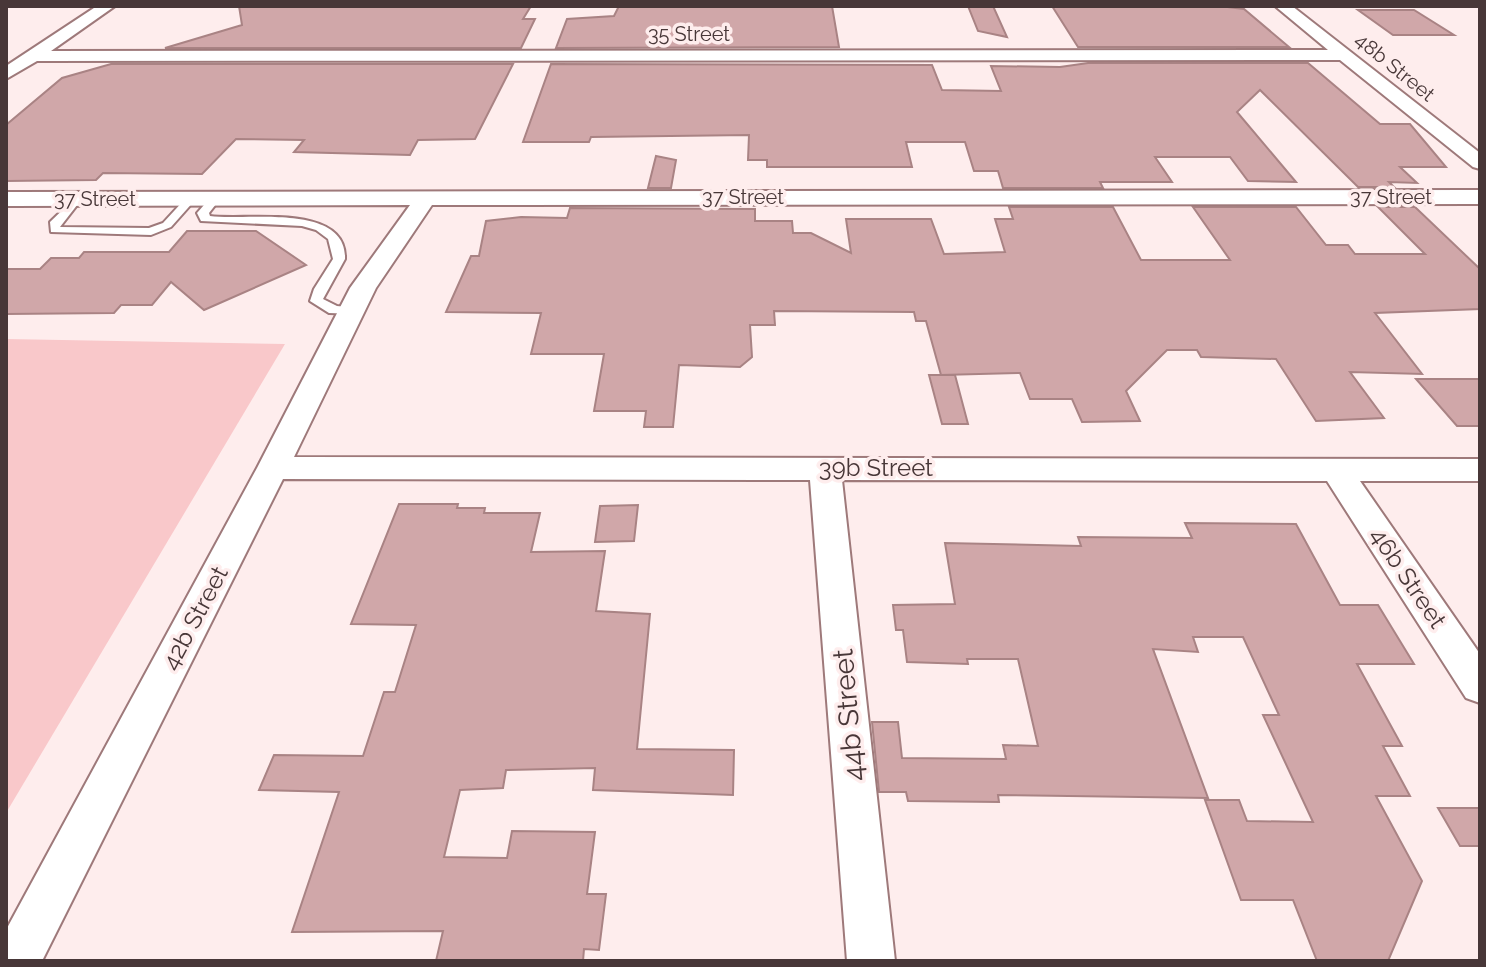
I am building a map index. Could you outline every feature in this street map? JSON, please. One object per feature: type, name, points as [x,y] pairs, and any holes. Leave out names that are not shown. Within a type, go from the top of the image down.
[{"type":"street","points":[[6,74],[107,6]]},
{"type":"street","name":"48b Street","points":[[1283,6],[1480,163]]},
{"type":"street","name":"35 Street","points":[[33,56],[1345,55]]},
{"type":"street","name":"37 Street","points":[[6,199],[1480,197]]},
{"type":"street","name":"42b Street","points":[[360,199],[381,220],[382,228],[371,274]]},
{"type":"street","name":"42b Street","points":[[16,961],[273,468],[351,311],[371,274],[425,199]]},
{"type":"street","name":"39b Street","points":[[273,468],[1480,470]]},
{"type":"street","name":"44b Street","points":[[825,468],[871,961]]},
{"type":"street","name":"46b Street","points":[[1336,470],[1480,686]]},
{"type":"lane","points":[[215,199],[203,213],[205,219],[295,221],[326,232],[337,244],[339,259],[316,301],[334,310],[351,311]]},
{"type":"lane","points":[[76,200],[54,224],[55,230],[151,232],[167,225],[190,200]]},
{"type":"shaded area","points":[[6,339],[285,344],[6,813]]},
{"type":"building","points":[[239,6],[531,6],[523,19],[535,19],[521,48],[165,48],[242,25]]},
{"type":"building","points":[[619,6],[832,6],[839,47],[556,48],[567,19],[614,16]]},
{"type":"building","points":[[968,6],[993,6],[1007,37],[978,31]]},
{"type":"building","points":[[1052,6],[1219,6],[1244,9],[1289,47],[1078,47]]},
{"type":"building","points":[[1358,10],[1414,10],[1454,35],[1393,35]]},
{"type":"building","points":[[1088,63],[1308,63],[1380,124],[1410,124],[1446,167],[1400,167],[1417,183],[1389,182],[1394,187],[1358,187],[1260,90],[1237,112],[1296,182],[1248,181],[1230,157],[1155,157],[1172,182],[1100,182],[1103,188],[1003,188],[998,171],[974,171],[965,142],[906,142],[912,167],[767,167],[767,160],[748,160],[749,135],[591,137],[589,142],[523,142],[551,64],[932,65],[942,90],[1001,91],[991,66],[1060,67]]},
{"type":"building","points":[[111,64],[513,64],[475,139],[418,140],[410,155],[294,152],[304,140],[236,139],[202,174],[103,173],[96,180],[6,181],[6,125],[62,78]]},
{"type":"building","points":[[656,156],[676,160],[671,188],[648,188]]},
{"type":"building","points":[[1009,207],[1113,207],[1141,260],[1230,260],[1193,207],[1296,207],[1326,245],[1348,245],[1355,254],[1425,254],[1378,207],[1415,207],[1480,269],[1480,309],[1375,313],[1422,374],[1350,372],[1384,418],[1316,421],[1276,359],[1201,357],[1197,350],[1167,350],[1126,391],[1140,421],[1082,422],[1072,399],[1030,399],[1020,373],[941,375],[926,321],[916,321],[914,312],[774,311],[775,325],[750,325],[752,357],[740,367],[679,365],[673,427],[644,427],[646,411],[594,411],[604,354],[531,354],[541,313],[446,312],[471,256],[479,256],[486,221],[521,217],[567,218],[570,208],[755,209],[755,221],[792,221],[793,233],[811,233],[851,253],[846,219],[931,219],[944,254],[1005,252],[995,219],[1013,219]]},
{"type":"building","points":[[187,231],[256,231],[306,265],[204,310],[171,282],[152,305],[121,305],[114,313],[6,314],[6,269],[40,269],[51,258],[79,258],[84,252],[169,252]]},
{"type":"building","points":[[929,375],[955,375],[968,424],[942,424]]},
{"type":"building","points":[[1416,379],[1480,379],[1480,426],[1457,426]]},
{"type":"building","points":[[399,504],[458,504],[457,508],[485,508],[484,513],[540,513],[531,552],[605,551],[596,611],[650,614],[637,749],[734,750],[733,795],[593,790],[595,768],[506,770],[503,788],[460,790],[444,857],[507,858],[512,831],[595,832],[587,894],[606,894],[599,950],[584,949],[583,961],[436,961],[443,931],[292,932],[339,792],[259,790],[274,755],[363,756],[384,692],[395,692],[416,625],[351,624]]},
{"type":"building","points":[[638,505],[634,541],[595,542],[600,506]]},
{"type":"building","points":[[1185,523],[1296,524],[1340,605],[1378,605],[1414,664],[1357,664],[1402,746],[1383,746],[1410,796],[1376,796],[1422,881],[1388,961],[1317,961],[1293,900],[1241,900],[1205,800],[1239,800],[1247,821],[1313,822],[1263,715],[1279,715],[1243,637],[1193,637],[1198,652],[1153,649],[1208,798],[998,795],[999,802],[908,801],[906,792],[879,792],[872,722],[898,722],[902,758],[1006,759],[1003,745],[1038,746],[1018,659],[967,659],[968,664],[907,662],[903,630],[896,630],[893,605],[955,604],[945,543],[1081,546],[1078,537],[1192,538]]},
{"type":"building","points":[[1438,808],[1480,808],[1480,846],[1460,846]]}]
